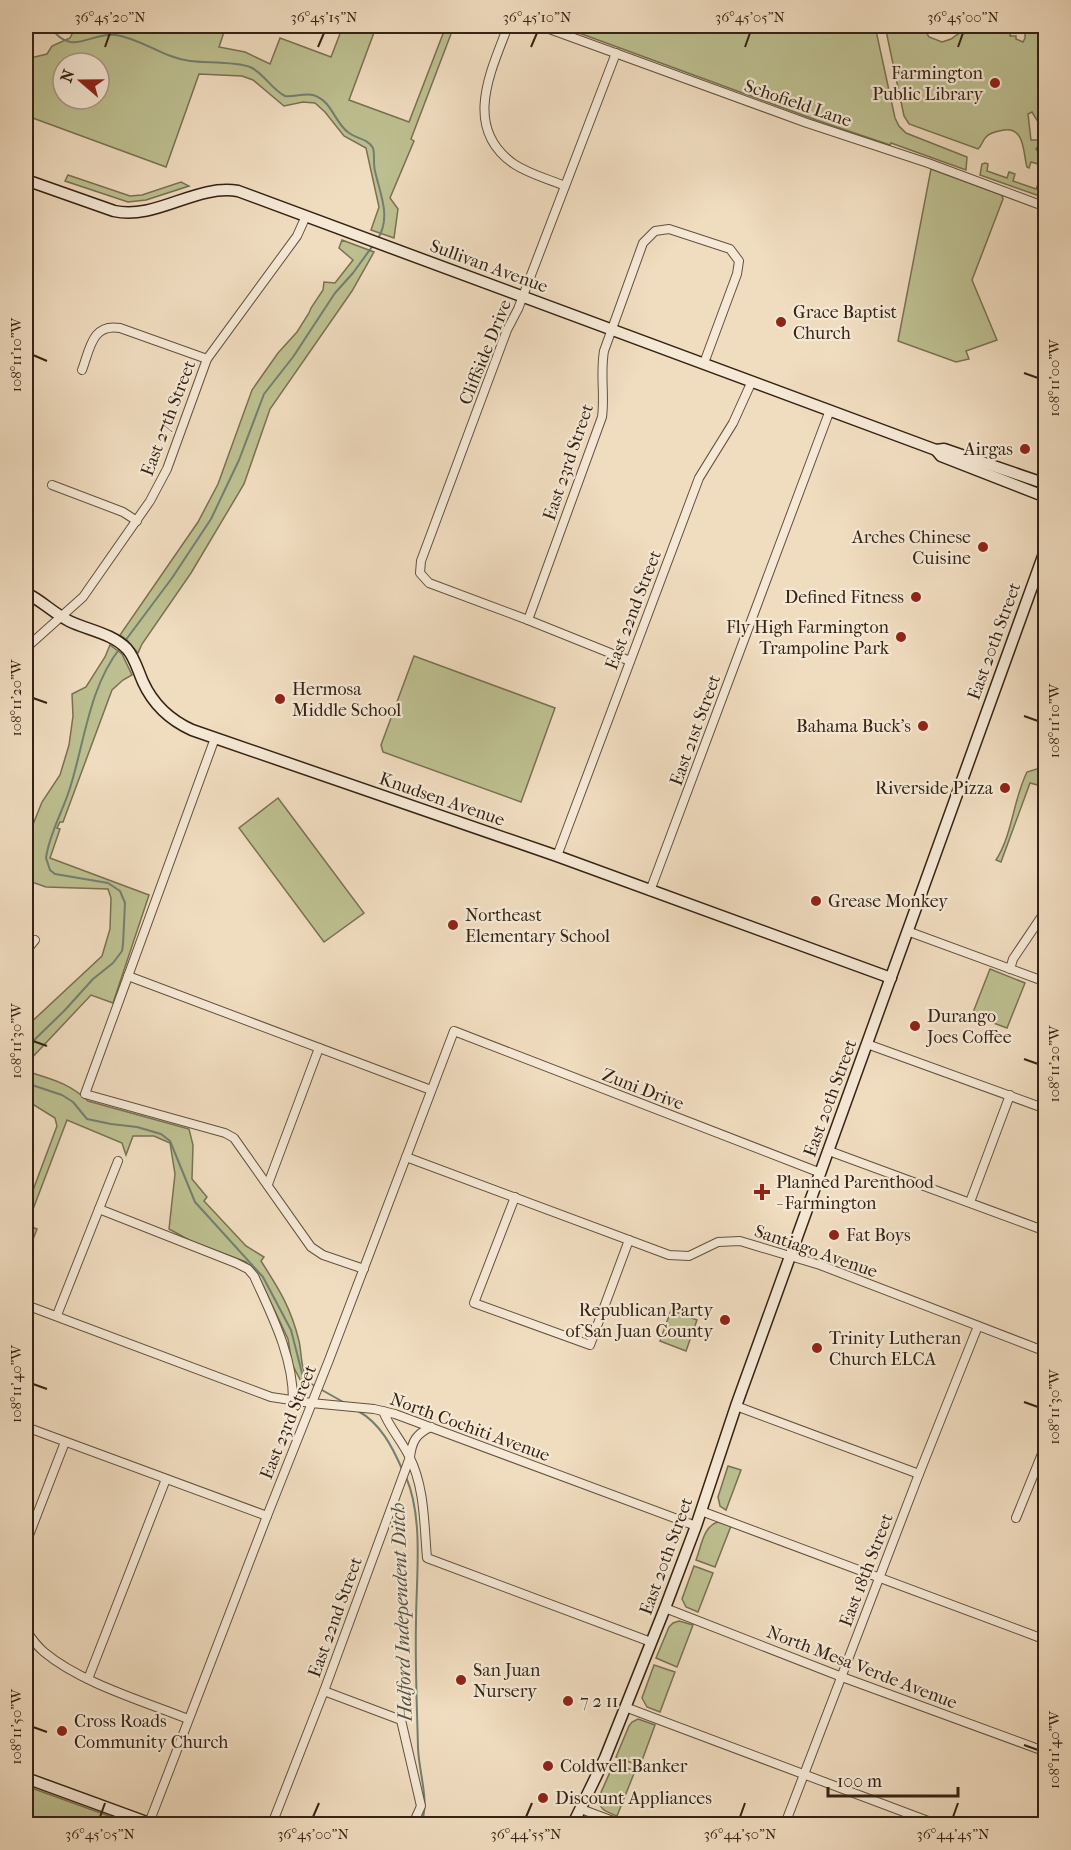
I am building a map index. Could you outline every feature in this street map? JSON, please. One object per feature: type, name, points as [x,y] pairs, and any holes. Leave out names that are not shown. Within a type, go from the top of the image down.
[{"type":"main road","name":"Sullivan Avenue","points":[[26,180],[121,212],[148,211],[224,189],[244,193],[936,450],[944,449],[1046,484]]},
{"type":"main road","name":"Sullivan Avenue","points":[[936,450],[941,456],[1046,497]]},
{"type":"main road","name":"East 20th Street","points":[[573,1824],[625,1707],[696,1526],[736,1406],[1046,548]]},
{"type":"main road","name":"Knudsen Avenue","points":[[26,593],[60,616],[123,645],[131,654],[144,684],[158,706],[183,726],[556,856],[891,978]]},
{"type":"main road","points":[[26,1778],[150,1824]]},
{"type":"street","points":[[508,26],[486,88],[484,106],[488,130],[498,148],[512,162],[565,186]]},
{"type":"street","name":"Schofield Lane","points":[[541,26],[1046,207]]},
{"type":"street","name":"Cliffside Drive","points":[[528,620],[429,583],[420,573],[421,561],[507,330],[523,296],[616,53]]},
{"type":"street","name":"East 27th Street","points":[[26,648],[76,604],[92,586],[137,521],[167,469],[207,359],[297,236],[306,216]]},
{"type":"street","name":"East 23rd Street","points":[[528,620],[603,417],[605,398],[602,364],[611,329],[643,243],[655,231],[669,229],[730,249],[738,261],[737,274],[704,363]]},
{"type":"street","points":[[82,370],[93,339],[99,331],[109,326],[207,359]]},
{"type":"street","name":"East 22nd Street","points":[[556,856],[699,478],[733,423],[752,381]]},
{"type":"street","name":"East 21st Street","points":[[650,891],[830,410]]},
{"type":"street","points":[[52,485],[123,512],[137,521]]},
{"type":"street","points":[[528,620],[630,661]]},
{"type":"street","points":[[215,738],[85,1094],[225,1133],[234,1138],[311,1247],[323,1255],[364,1269]]},
{"type":"street","points":[[1010,969],[1013,959],[1046,910]]},
{"type":"street","points":[[908,931],[1046,982]]},
{"type":"street","points":[[26,951],[35,940]]},
{"type":"street","points":[[128,976],[431,1090]]},
{"type":"street","name":"East 23rd Street","points":[[150,1824],[188,1719],[364,1269],[454,1031]]},
{"type":"street","name":"Zuni Drive","points":[[454,1031],[821,1173]]},
{"type":"street","points":[[867,1044],[1046,1108]]},
{"type":"street","points":[[268,1184],[319,1048]]},
{"type":"street","points":[[970,1202],[1010,1095]]},
{"type":"street","points":[[829,1151],[1046,1231]]},
{"type":"street","name":"Santiago Avenue","points":[[406,1157],[676,1257],[689,1256],[718,1242],[733,1240],[820,1265],[1046,1352]]},
{"type":"street","points":[[57,1315],[118,1161]]},
{"type":"street","points":[[515,1197],[474,1303],[590,1345],[629,1240]]},
{"type":"street","points":[[99,1209],[248,1269],[254,1276],[281,1336],[293,1386],[293,1400]]},
{"type":"street","name":"North Cochiti Avenue","points":[[26,1305],[271,1397],[382,1411],[431,1427],[696,1526]]},
{"type":"street","name":"East 18th Street","points":[[785,1824],[978,1326]]},
{"type":"street","points":[[736,1406],[919,1474]]},
{"type":"street","points":[[382,1411],[410,1457],[421,1495],[427,1558],[651,1642]]},
{"type":"street","points":[[26,1427],[267,1516]]},
{"type":"street","name":"East 22nd Street","points":[[272,1824],[324,1691],[410,1457],[412,1444],[419,1433],[431,1427]]},
{"type":"street","points":[[26,1543],[65,1442]]},
{"type":"street","points":[[1016,1518],[1046,1444]]},
{"type":"street","points":[[88,1679],[165,1479]]},
{"type":"street","points":[[701,1511],[1046,1640]]},
{"type":"street","name":"North Mesa Verde Avenue","points":[[665,1608],[1043,1754]]},
{"type":"street","points":[[26,1630],[42,1651],[60,1664],[88,1679],[188,1719]]},
{"type":"street","points":[[324,1691],[400,1720],[421,1806],[413,1824]]},
{"type":"street","points":[[625,1707],[936,1824]]},
{"type":"street","points":[[1043,1754],[1046,1738]]},
{"type":"street","points":[[581,1809],[621,1824]]},
{"type":"green space","points":[[78,26],[226,26],[219,47],[245,52],[270,64],[280,38],[331,57],[343,26],[374,26],[376,27],[349,100],[409,122],[446,26],[454,26],[411,139],[414,141],[390,198],[398,209],[394,238],[371,230],[379,207],[366,148],[344,136],[315,103],[303,102],[284,106],[253,80],[242,76],[199,74],[166,167],[30,117],[26,129],[26,59],[47,54],[52,46],[70,38]]},
{"type":"green space","points":[[560,26],[875,26],[895,118],[899,126],[906,133],[967,157],[966,170],[891,143],[890,145],[816,120]]},
{"type":"green space","points":[[885,26],[922,26],[929,37],[942,42],[951,39],[969,26],[1012,26],[1010,36],[1016,36],[1016,39],[1023,42],[1025,28],[1028,26],[1045,27],[1046,97],[1043,100],[1045,121],[1040,125],[1032,112],[1028,114],[1031,140],[1038,140],[1041,143],[1036,149],[1045,160],[1045,166],[1031,162],[1029,168],[1027,167],[1022,142],[1011,130],[990,134],[978,149],[909,124],[904,116]]},
{"type":"green space","points":[[982,164],[988,164],[987,171],[1007,178],[1009,172],[1015,174],[1013,181],[1036,189],[1039,182],[1042,183],[1040,190],[1045,192],[1045,198],[980,175]]},
{"type":"green space","points":[[931,169],[1002,195],[1003,199],[972,280],[997,340],[966,351],[969,359],[956,362],[898,341]]},
{"type":"green space","points":[[68,175],[130,196],[142,195],[181,182],[189,186],[146,200],[128,202],[65,181]]},
{"type":"green space","points":[[342,240],[374,252],[352,291],[270,409],[244,484],[191,573],[138,653],[120,635],[198,522],[218,484],[252,390],[278,353],[297,332],[323,290],[324,282],[335,283],[353,260],[339,248]]},
{"type":"green space","points":[[110,645],[122,654],[132,675],[112,690],[63,822],[60,822],[57,828],[60,829],[50,858],[149,895],[113,1003],[91,995],[26,1064],[26,1027],[102,956],[110,929],[111,898],[108,889],[46,887],[26,880],[26,842],[42,802],[60,775],[69,745],[73,716],[72,694],[86,687]]},
{"type":"green space","points":[[414,656],[555,708],[521,802],[383,752],[381,745]]},
{"type":"green space","points":[[1045,751],[1045,787],[1030,783],[1001,862],[996,860],[1006,839],[1022,783],[1027,772],[1040,768]]},
{"type":"green space","points":[[278,798],[364,913],[324,942],[239,828]]},
{"type":"green space","points":[[990,969],[1025,983],[1007,1028],[972,1015]]},
{"type":"green space","points":[[26,1071],[66,1085],[88,1101],[189,1129],[193,1145],[192,1179],[207,1197],[204,1201],[246,1246],[264,1257],[261,1261],[284,1299],[296,1329],[304,1372],[310,1380],[306,1387],[292,1364],[288,1339],[258,1275],[246,1262],[191,1241],[169,1229],[175,1174],[170,1143],[154,1136],[133,1136],[126,1155],[122,1143],[67,1120],[27,1225],[37,1229],[26,1258],[26,1209],[57,1126],[55,1118],[26,1100]]},
{"type":"green space","points":[[671,1310],[697,1320],[686,1351],[660,1341]]},
{"type":"green space","points":[[728,1466],[741,1470],[726,1510],[720,1506],[718,1497]]},
{"type":"green space","points":[[718,1522],[731,1526],[715,1567],[696,1560],[703,1538],[709,1528]]},
{"type":"green space","points":[[694,1566],[713,1573],[698,1612],[686,1607],[682,1599]]},
{"type":"green space","points":[[679,1621],[693,1625],[677,1667],[656,1658],[669,1627]]},
{"type":"green space","points":[[654,1665],[675,1672],[660,1712],[647,1707],[642,1698]]},
{"type":"green space","points":[[638,1719],[655,1725],[640,1766],[616,1757],[629,1726]]},
{"type":"green space","points":[[614,1763],[635,1771],[617,1816],[604,1810],[599,1801]]},
{"type":"green space","points":[[26,1786],[131,1824],[26,1824]]},
{"type":"waterway","name":"Halford Independent Ditch","points":[[50,26],[58,36],[66,41],[74,42],[116,35],[135,40],[180,59],[244,65],[255,70],[285,96],[313,95],[320,98],[344,129],[368,142],[373,148],[374,168],[384,206],[384,223],[377,240]]},
{"type":"waterway","name":"Halford Independent Ditch","points":[[125,641],[172,578],[211,519],[239,460],[264,394],[293,357],[335,293],[374,244]]},
{"type":"waterway","name":"Halford Independent Ditch","points":[[26,1048],[93,979],[113,963],[122,951],[125,903],[120,891],[108,883],[55,874],[50,870],[46,858],[50,840],[70,788],[95,697],[101,680],[120,648]]},
{"type":"waterway","name":"Halford Independent Ditch","points":[[26,1083],[62,1095],[73,1102],[87,1119],[137,1127],[161,1134],[170,1141],[195,1202],[263,1277],[291,1330],[303,1377],[306,1381],[345,1403]]},
{"type":"waterway","name":"Halford Independent Ditch","points":[[358,1411],[379,1429],[402,1469]]},
{"type":"waterway","name":"Halford Independent Ditch","points":[[406,1477],[412,1493],[417,1530],[418,1748],[424,1806],[421,1824]]},
{"type":"place","name":"Farmington Public Library","points":[[995,83]]},
{"type":"place","name":"Grace Baptist Church","points":[[781,322]]},
{"type":"place","name":"Airgas","points":[[1025,449]]},
{"type":"place","name":"Arches Chinese Cuisine","points":[[983,547]]},
{"type":"place","name":"Defined Fitness","points":[[916,597]]},
{"type":"place","name":"Fly High Farmington Trampoline Park","points":[[901,637]]},
{"type":"place","name":"Hermosa Middle School","points":[[280,699]]},
{"type":"place","name":"Bahama Buck's","points":[[923,726]]},
{"type":"place","name":"Riverside Pizza","points":[[1005,788]]},
{"type":"place","name":"Grease Monkey","points":[[816,901]]},
{"type":"place","name":"Northeast Elementary School","points":[[453,925]]},
{"type":"place","name":"Durango Joes Coffee","points":[[915,1026]]},
{"type":"place","name":"Planned Parenthood - Farmington","points":[[762,1192]]},
{"type":"place","name":"Fat Boys","points":[[834,1235]]},
{"type":"place","name":"Republican Party of San Juan County","points":[[725,1320]]},
{"type":"place","name":"Trinity Lutheran Church ELCA","points":[[817,1348]]},
{"type":"place","name":"San Juan Nursery","points":[[461,1680]]},
{"type":"place","name":"7 2 11","points":[[568,1701]]},
{"type":"place","name":"Cross Roads Community Church","points":[[62,1731]]},
{"type":"place","name":"Coldwell Banker","points":[[548,1766]]},
{"type":"place","name":"Discount Appliances","points":[[543,1798]]}]
